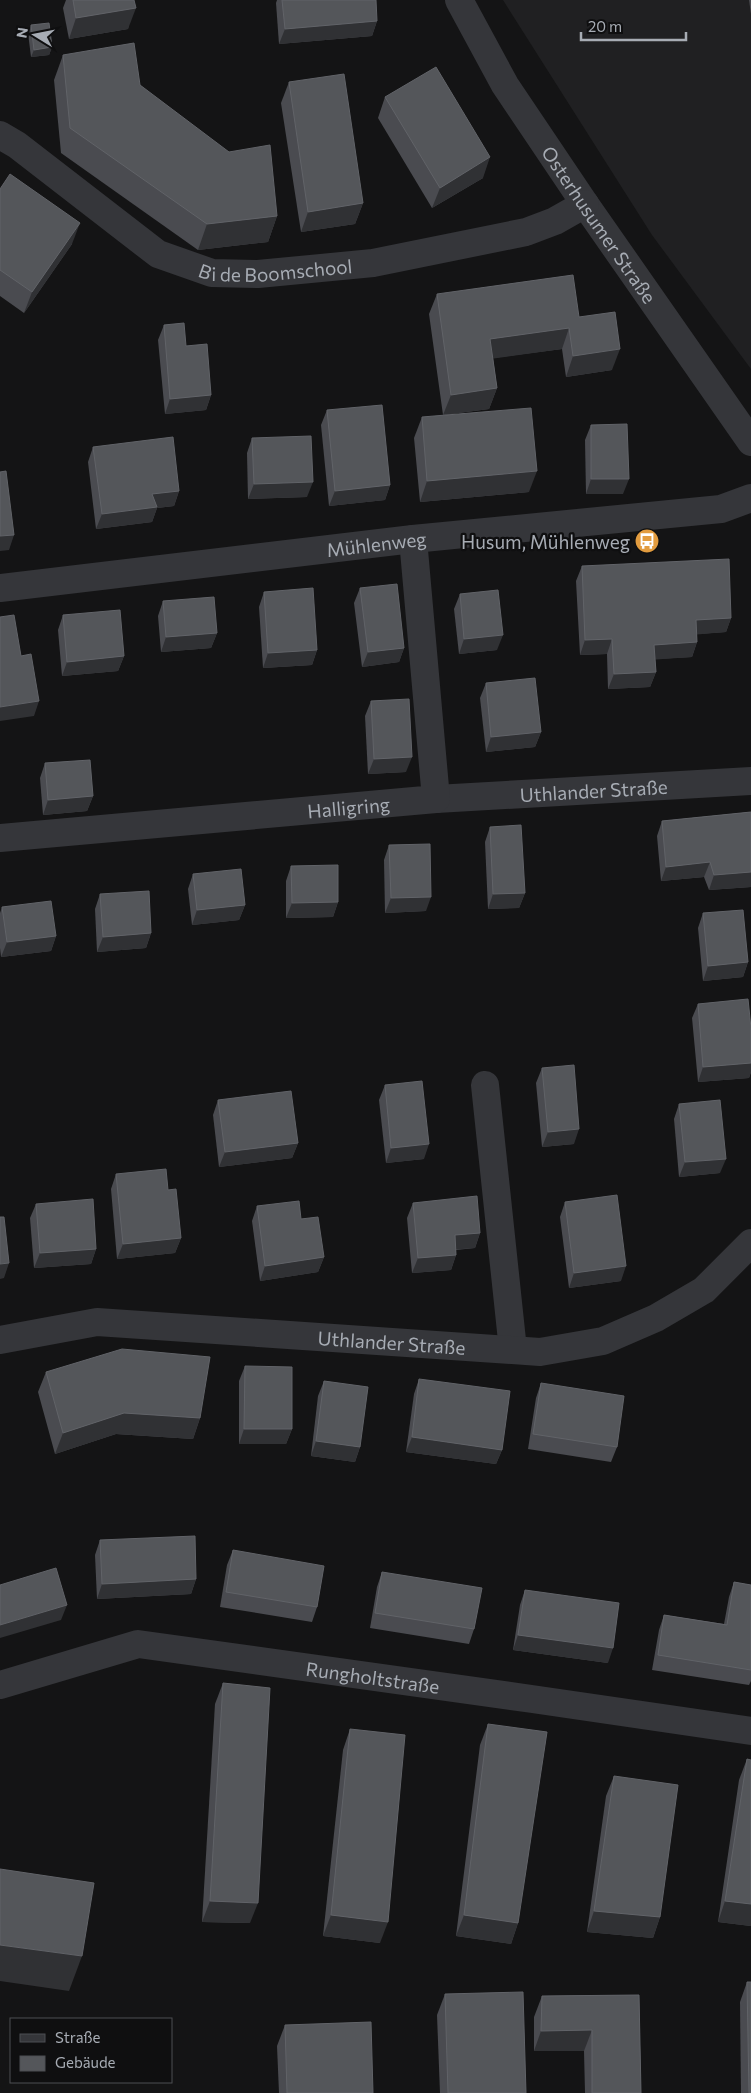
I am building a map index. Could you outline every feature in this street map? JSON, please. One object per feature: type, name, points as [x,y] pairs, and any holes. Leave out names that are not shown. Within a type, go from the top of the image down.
[{"type":"street","name":"Osterhusumer Straße","points":[[459,0],[505,85],[585,204],[751,442]]},
{"type":"street","name":"Bi de Boomschool","points":[[0,135],[17,144],[158,254],[212,273],[258,274],[373,263],[526,232],[555,221],[585,204]]},
{"type":"street","name":"Mühlenweg","points":[[0,588],[413,539],[720,509],[751,498]]},
{"type":"street","points":[[413,539],[436,799]]},
{"type":"street","name":"Uthlander Straße","points":[[436,799],[751,781]]},
{"type":"street","name":"Halligring","points":[[0,838],[436,799]]},
{"type":"street","points":[[485,1085],[513,1350]]},
{"type":"street","name":"Uthlander Straße","points":[[0,1340],[97,1322],[540,1352],[603,1342],[656,1318],[704,1290],[751,1243]]},
{"type":"street","name":"Rungholtstraße","points":[[0,1685],[138,1644],[532,1698],[751,1732]]},
{"type":"shaded area","points":[[503,0],[751,0],[751,369],[652,235]]},
{"type":"building","points":[[73,0],[134,0],[136,8],[76,18]]},
{"type":"building","points":[[282,0],[376,0],[377,21],[285,29]]},
{"type":"building","points":[[49,23],[52,47],[34,50],[31,25]]},
{"type":"building","points":[[134,43],[140,85],[229,152],[270,145],[277,216],[207,224],[70,128],[63,55]]},
{"type":"building","points":[[436,67],[490,157],[440,188],[385,97]]},
{"type":"building","points":[[344,74],[363,203],[308,212],[289,82]]},
{"type":"building","points":[[10,174],[80,223],[32,292],[0,270],[0,189]]},
{"type":"building","points":[[573,275],[579,317],[615,312],[620,349],[573,356],[569,328],[490,339],[497,388],[451,395],[437,294]]},
{"type":"building","points":[[184,323],[186,346],[207,344],[211,395],[170,399],[164,325]]},
{"type":"building","points":[[382,405],[390,485],[335,491],[327,410]]},
{"type":"building","points":[[531,408],[537,471],[427,481],[422,417]]},
{"type":"building","points":[[627,424],[629,479],[591,479],[591,425]]},
{"type":"building","points":[[311,436],[313,482],[254,484],[252,438]]},
{"type":"building","points":[[173,437],[179,491],[152,494],[157,507],[102,514],[93,447]]},
{"type":"building","points":[[6,471],[14,535],[0,536],[0,472]]},
{"type":"building","points":[[729,559],[731,618],[696,620],[697,642],[654,645],[656,672],[614,674],[612,639],[585,640],[582,566]]},
{"type":"building","points":[[397,584],[404,648],[368,652],[360,588]]},
{"type":"building","points":[[313,588],[317,650],[268,653],[264,592]]},
{"type":"building","points":[[498,590],[503,635],[464,639],[460,594]]},
{"type":"building","points":[[214,597],[217,633],[166,637],[163,601]]},
{"type":"building","points":[[120,610],[124,656],[67,662],[63,615]]},
{"type":"building","points":[[14,615],[21,656],[31,654],[39,701],[0,707],[0,617]]},
{"type":"building","points":[[535,678],[541,732],[491,737],[486,683]]},
{"type":"building","points":[[409,699],[412,757],[374,759],[371,701]]},
{"type":"building","points":[[90,760],[93,796],[48,800],[45,763]]},
{"type":"building","points":[[751,812],[751,872],[714,875],[710,862],[666,867],[662,821]]},
{"type":"building","points":[[521,825],[525,893],[493,894],[490,827]]},
{"type":"building","points":[[430,844],[431,897],[391,898],[389,845]]},
{"type":"building","points":[[338,865],[338,902],[292,903],[291,866]]},
{"type":"building","points":[[241,869],[245,905],[197,910],[193,874]]},
{"type":"building","points":[[149,891],[151,933],[103,937],[100,894]]},
{"type":"building","points":[[51,901],[56,936],[7,942],[2,907]]},
{"type":"building","points":[[743,910],[748,962],[708,966],[703,913]]},
{"type":"building","points":[[748,999],[751,1028],[751,1063],[703,1067],[698,1004]]},
{"type":"building","points":[[574,1065],[579,1129],[548,1132],[542,1068]]},
{"type":"building","points":[[422,1081],[429,1144],[391,1148],[385,1085]]},
{"type":"building","points":[[291,1091],[298,1143],[225,1152],[218,1100]]},
{"type":"building","points":[[720,1100],[726,1159],[685,1162],[679,1104]]},
{"type":"building","points":[[166,1169],[168,1190],[176,1189],[181,1238],[123,1244],[116,1174]]},
{"type":"building","points":[[617,1195],[626,1266],[574,1273],[565,1202]]},
{"type":"building","points":[[477,1196],[480,1233],[455,1235],[456,1255],[418,1258],[413,1203]]},
{"type":"building","points":[[93,1199],[96,1249],[40,1253],[36,1204]]},
{"type":"building","points":[[299,1201],[301,1219],[318,1217],[324,1257],[265,1266],[257,1206]]},
{"type":"building","points":[[0,1217],[4,1217],[9,1263],[0,1264]]},
{"type":"building","points":[[122,1349],[210,1357],[200,1418],[124,1413],[63,1433],[46,1372]]},
{"type":"building","points":[[245,1366],[292,1367],[292,1429],[244,1429]]},
{"type":"building","points":[[419,1379],[510,1391],[502,1450],[412,1437]]},
{"type":"building","points":[[324,1381],[368,1387],[360,1447],[316,1441]]},
{"type":"building","points":[[541,1383],[624,1396],[617,1447],[533,1434]]},
{"type":"building","points":[[195,1536],[196,1579],[102,1584],[100,1540]]},
{"type":"building","points":[[233,1550],[324,1566],[317,1607],[226,1592]]},
{"type":"building","points":[[56,1568],[67,1605],[0,1625],[0,1585]]},
{"type":"building","points":[[382,1572],[482,1588],[474,1629],[375,1613]]},
{"type":"building","points":[[734,1582],[751,1585],[751,1670],[658,1655],[664,1615],[727,1625]]},
{"type":"building","points":[[525,1590],[619,1603],[613,1648],[518,1635]]},
{"type":"building","points":[[223,1683],[270,1688],[258,1903],[210,1901]]},
{"type":"building","points":[[488,1724],[547,1732],[518,1923],[464,1915]]},
{"type":"building","points":[[350,1729],[405,1735],[388,1922],[331,1915]]},
{"type":"building","points":[[747,1759],[751,1760],[751,1904],[725,1901]]},
{"type":"building","points":[[614,1776],[678,1785],[660,1917],[594,1911]]},
{"type":"building","points":[[0,1869],[94,1883],[82,1956],[0,1945]]},
{"type":"building","points":[[747,1982],[751,1982],[751,2093],[749,2093]]},
{"type":"building","points":[[523,1992],[526,2093],[448,2093],[445,1994]]},
{"type":"building","points":[[639,1995],[641,2093],[592,2093],[592,2030],[541,2031],[542,1996]]},
{"type":"building","points":[[371,2022],[373,2093],[287,2093],[285,2025]]},
{"type":"place","name":"Husum, Mühlenweg","points":[[647,541]]}]
